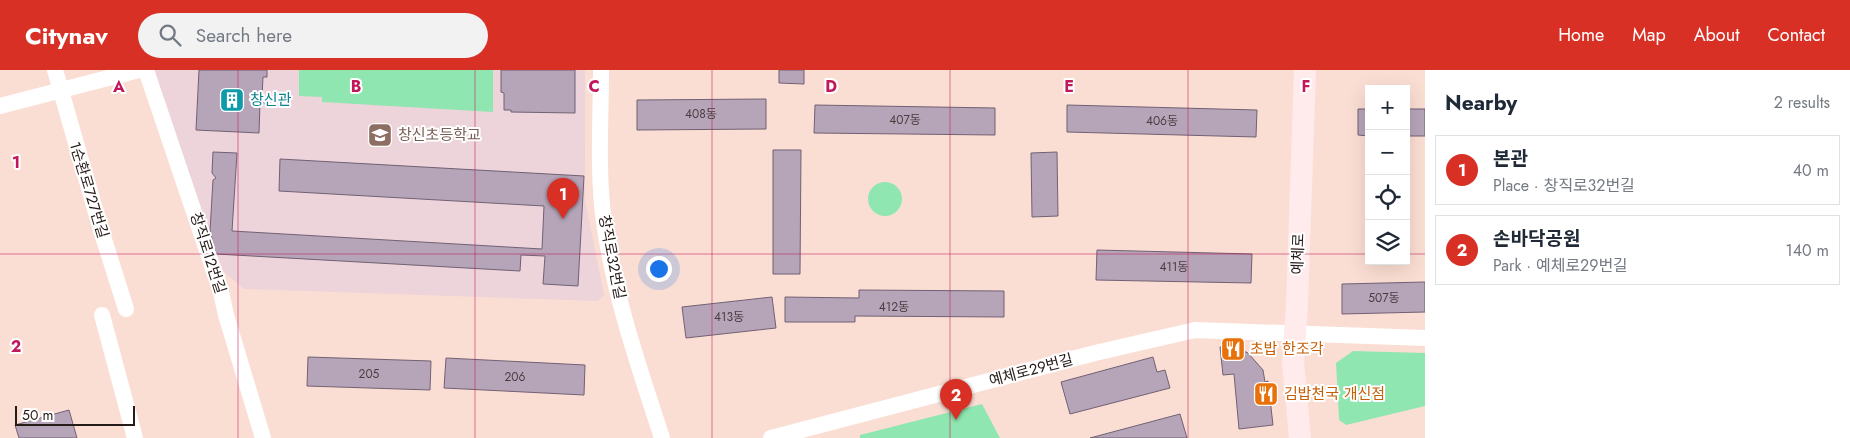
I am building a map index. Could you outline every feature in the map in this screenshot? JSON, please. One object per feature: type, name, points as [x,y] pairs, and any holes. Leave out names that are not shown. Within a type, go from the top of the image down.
[{"type":"street","name":"1순환로727번길","points":[[55,70],[126,309]]},
{"type":"street","points":[[0,106],[139,70]]},
{"type":"street","name":"창직로12번길","points":[[146,70],[222,292],[226,315],[264,438]]},
{"type":"street","name":"창직로32번길","points":[[602,70],[600,171],[604,222],[624,318],[662,438]]},
{"type":"street","name":"예체로","points":[[1300,438],[1293,362],[1304,70]]},
{"type":"street","points":[[102,315],[135,438]]},
{"type":"street","name":"예체로29번길","points":[[772,438],[1087,356],[1195,330],[1425,338]]},
{"type":"shaded area","name":"창신초등학교","points":[[153,70],[585,70],[585,200],[604,295],[598,301],[244,289],[223,271]]},
{"type":"green space","points":[[299,70],[493,70],[493,112],[322,102],[322,97],[299,96]]},
{"type":"green space","points":[[885,182],[892,183],[897,187],[901,192],[901,206],[897,211],[892,215],[885,216],[878,215],[873,211],[869,206],[868,199],[869,192],[873,187],[878,183]]},
{"type":"green space","points":[[1353,351],[1425,353],[1425,406],[1346,425],[1339,420],[1336,363]]},
{"type":"green space","points":[[982,404],[1000,438],[860,438],[860,435]]},
{"type":"building","name":"창신관","points":[[199,70],[267,70],[267,77],[263,77],[262,96],[266,97],[265,103],[260,103],[259,133],[196,130]]},
{"type":"building","points":[[501,70],[575,70],[575,113],[511,112],[511,110],[504,110],[504,93],[501,92]]},
{"type":"building","points":[[779,70],[804,70],[804,84],[779,83]]},
{"type":"building","points":[[766,99],[766,129],[637,130],[637,100]]},
{"type":"building","points":[[815,105],[995,108],[995,135],[814,133]]},
{"type":"building","points":[[1067,105],[1257,110],[1256,137],[1067,132]]},
{"type":"building","points":[[1358,109],[1365,109],[1365,136],[1358,135]]},
{"type":"building","points":[[1410,109],[1425,109],[1425,136],[1410,136]]},
{"type":"building","points":[[773,150],[801,150],[800,274],[773,274]]},
{"type":"building","points":[[213,152],[237,153],[232,231],[542,249],[544,206],[279,191],[280,159],[584,176],[578,286],[543,284],[545,256],[521,255],[520,271],[216,254],[210,231],[213,180],[216,178],[212,173]]},
{"type":"building","points":[[1057,152],[1058,216],[1032,217],[1031,153]]},
{"type":"building","points":[[1097,250],[1252,254],[1251,283],[1096,280]]},
{"type":"building","points":[[1425,282],[1425,312],[1342,314],[1342,284]]},
{"type":"building","points":[[859,290],[1004,291],[1004,317],[855,316],[855,322],[785,322],[785,297],[859,298]]},
{"type":"building","points":[[772,297],[776,328],[686,338],[682,307]]},
{"type":"building","points":[[1233,346],[1248,353],[1263,370],[1265,382],[1268,381],[1273,425],[1239,429],[1234,374],[1223,375],[1220,347]]},
{"type":"building","points":[[308,357],[431,361],[430,390],[307,386]]},
{"type":"building","points":[[1153,357],[1157,372],[1165,370],[1170,388],[1070,414],[1061,382]]},
{"type":"building","points":[[446,358],[585,365],[584,395],[444,388]]},
{"type":"building","points":[[69,410],[77,438],[19,438],[15,425]]},
{"type":"building","points":[[1180,414],[1187,438],[1090,438]]},
{"type":"place","name":"창신관","points":[[232,100]]},
{"type":"place","name":"창신초등학교","points":[[380,135]]},
{"type":"place","name":"본관","points":[[563,219]]},
{"type":"place","name":"초밥 한조각","points":[[1233,349]]},
{"type":"place","name":"김밥천국 개신점","points":[[1266,394]]},
{"type":"place","name":"손바닥공원","points":[[956,420]]}]
